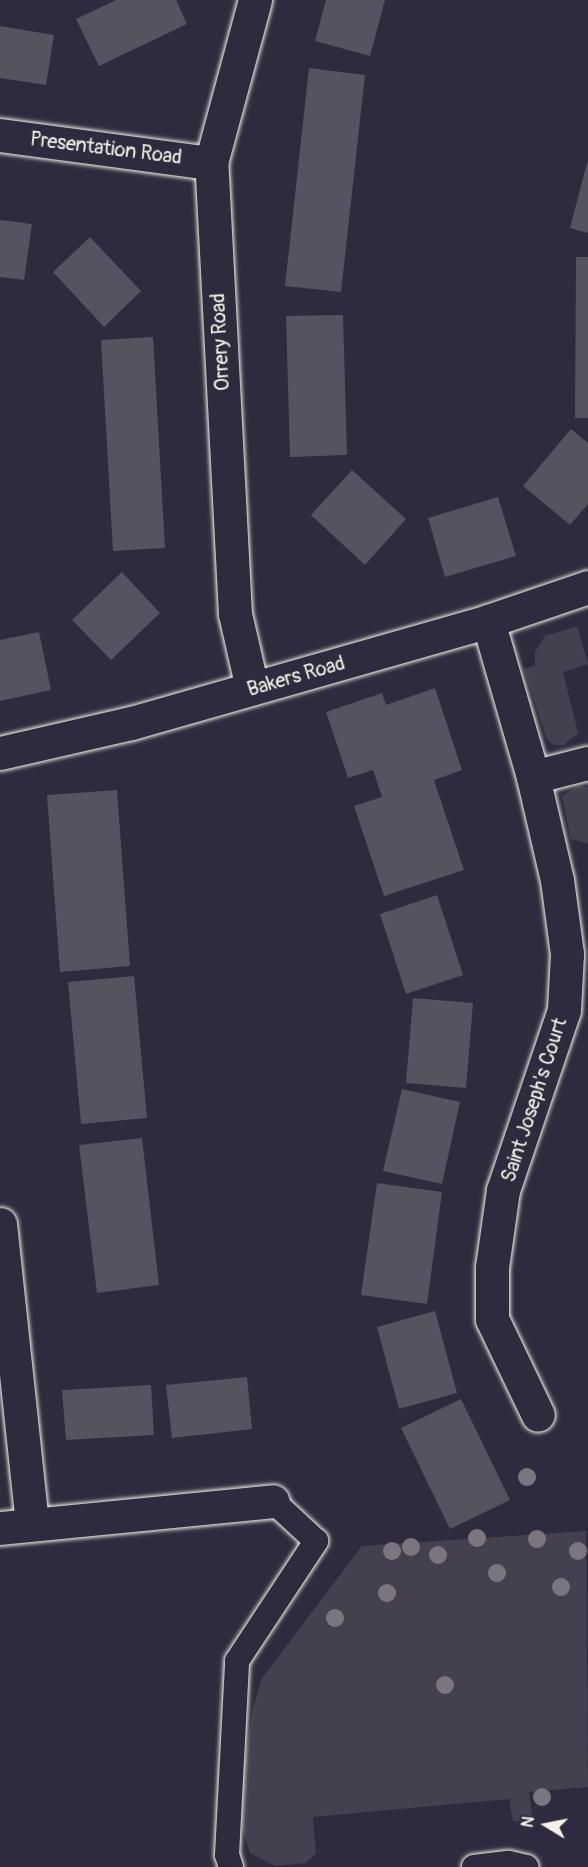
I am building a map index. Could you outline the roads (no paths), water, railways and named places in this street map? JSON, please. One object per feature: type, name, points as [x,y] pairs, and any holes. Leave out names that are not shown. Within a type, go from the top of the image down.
[{"type":"street","name":"Orrery Road","points":[[252,688],[235,614],[211,163],[255,0]]},
{"type":"street","name":"Presentation Road","points":[[0,135],[211,163]]},
{"type":"street","name":"Bakers Road","points":[[0,753],[252,688],[488,621],[588,587]]},
{"type":"street","name":"Saint Joseph's Court","points":[[488,621],[533,777],[557,880],[567,978],[556,1042],[503,1190],[492,1267],[492,1320],[538,1415]]},
{"type":"street","points":[[533,777],[588,763]]},
{"type":"street","points":[[0,1224],[32,1523]]},
{"type":"street","points":[[0,1527],[273,1501]]},
{"type":"lane","points":[[231,1867],[227,1855],[237,1661],[316,1541],[273,1501]]},
{"type":"lane","points":[[474,1867],[509,1863],[527,1867]]}]
